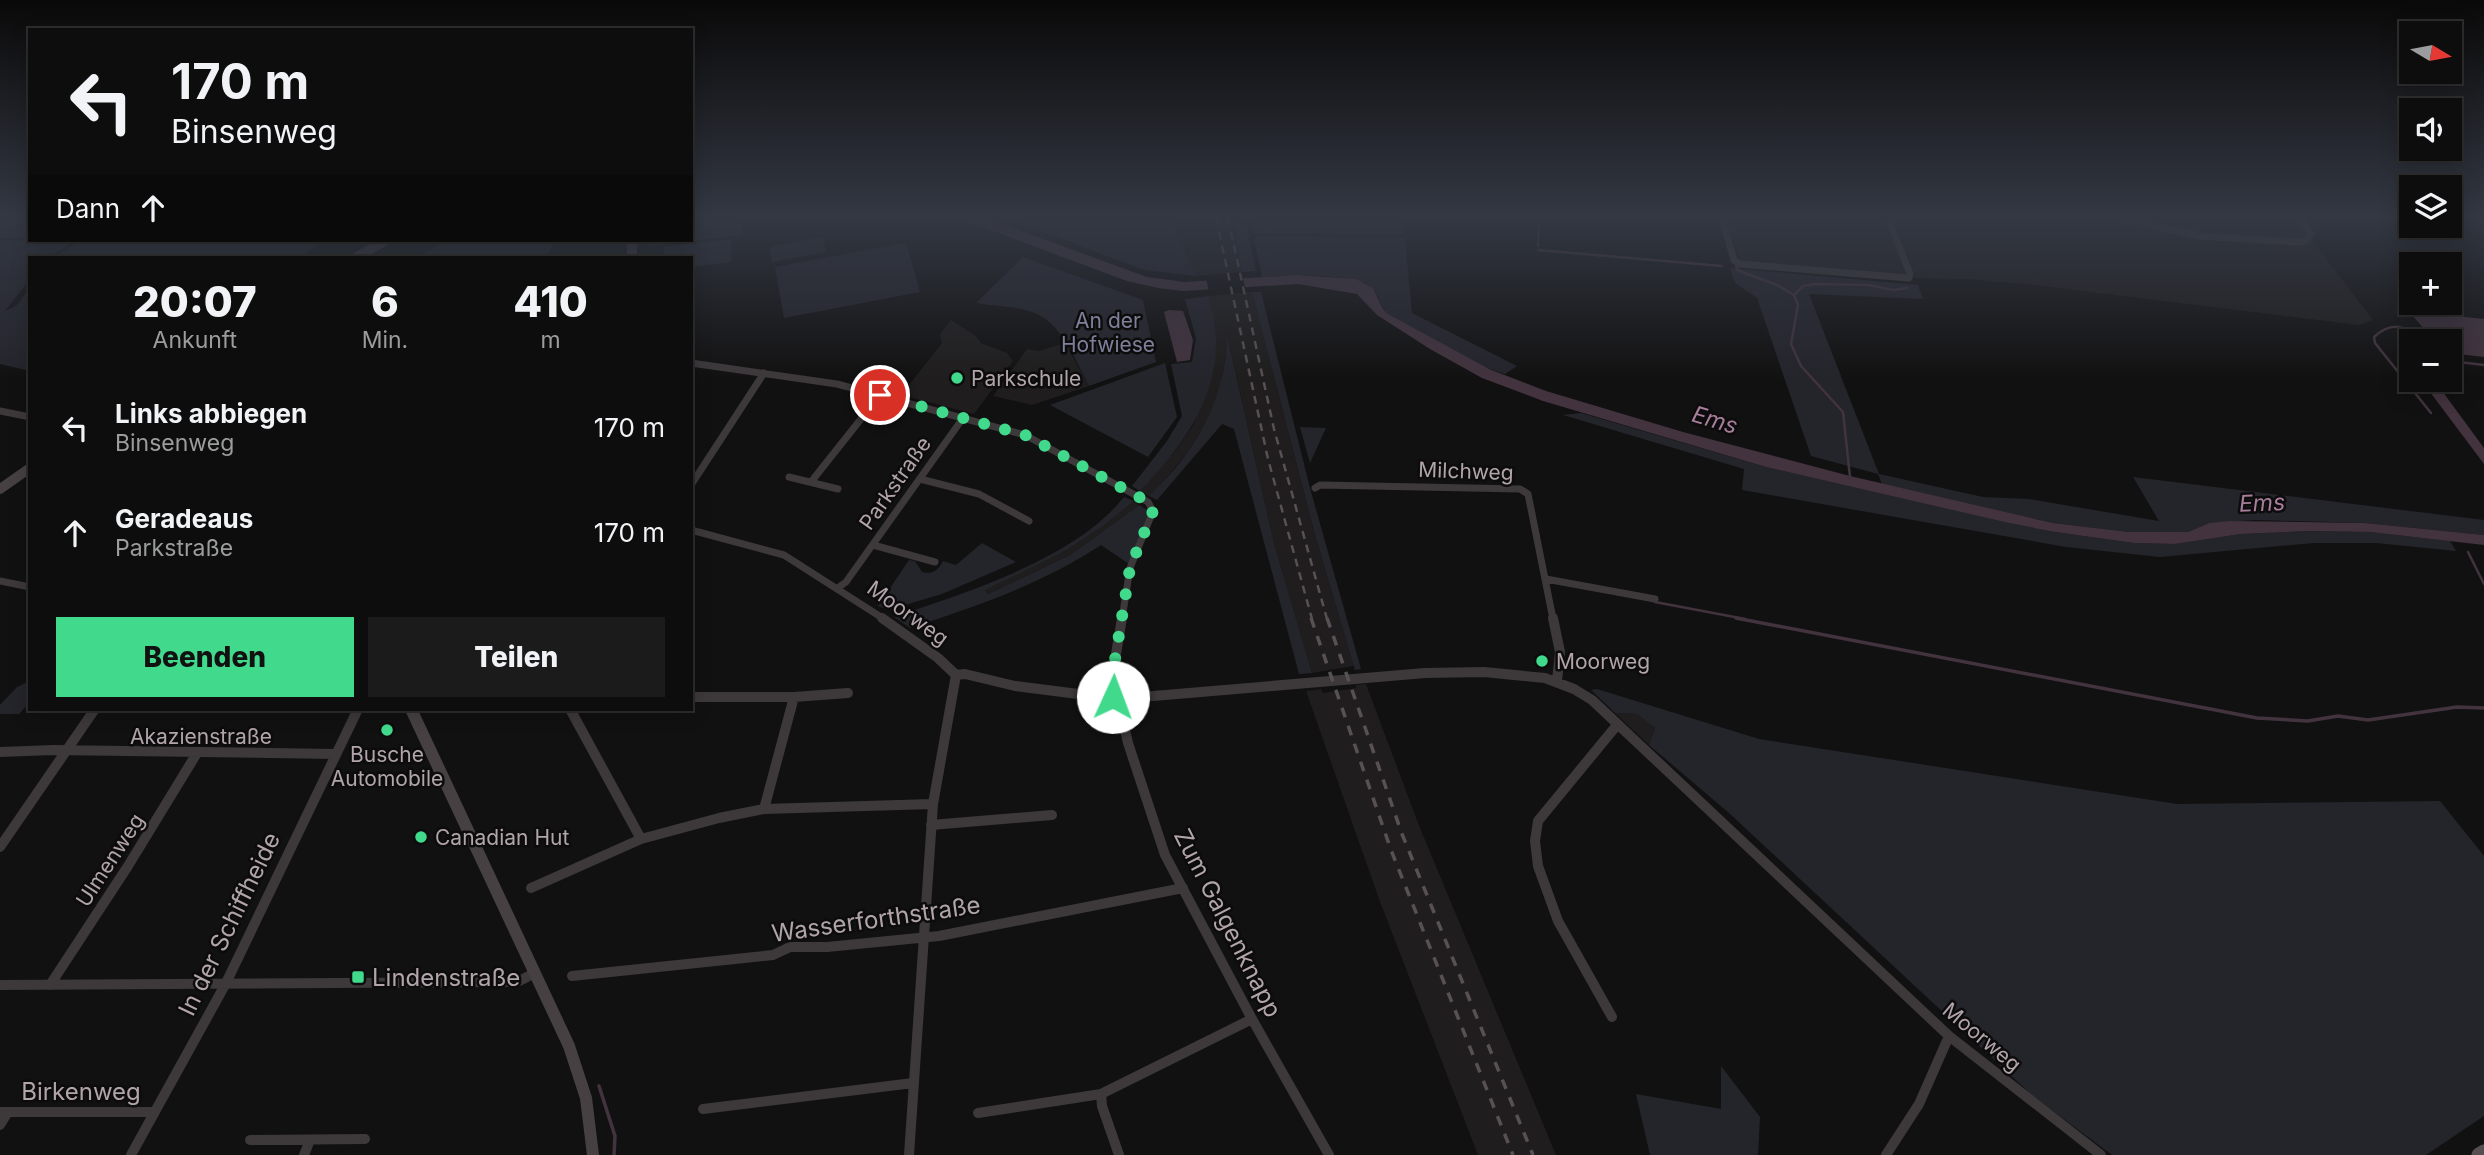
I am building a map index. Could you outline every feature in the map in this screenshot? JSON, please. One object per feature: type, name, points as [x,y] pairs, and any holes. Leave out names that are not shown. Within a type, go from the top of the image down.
[{"type":"main road","points":[[0,489],[28,469]]},
{"type":"main road","points":[[412,711],[567,1035],[582,1082],[593,1136],[593,1155]]},
{"type":"main road","points":[[2479,1155],[2484,1152]]},
{"type":"street","points":[[1835,272],[1909,278],[1909,272]]},
{"type":"street","name":"Parkstraße","points":[[693,363],[837,384],[963,418],[846,582],[839,587]]},
{"type":"street","points":[[693,482],[764,373]]},
{"type":"street","points":[[811,482],[880,395]]},
{"type":"street","points":[[0,411],[28,417]]},
{"type":"street","points":[[963,418],[1025,435],[1148,502],[1153,511],[1130,568],[1114,697]]},
{"type":"street","points":[[789,477],[838,489]]},
{"type":"street","points":[[920,479],[979,494],[1029,521]]},
{"type":"street","name":"Milchweg","points":[[1315,488],[1320,485],[1520,489],[1528,494],[1560,652],[1557,681]]},
{"type":"street","name":"Moorweg","points":[[693,530],[784,555],[877,613],[887,624],[943,662],[956,675],[965,674],[1024,687],[1114,697],[1425,673],[1484,672],[1527,675],[1557,681],[1592,700],[1949,1036],[2101,1155]]},
{"type":"street","points":[[873,545],[935,562]]},
{"type":"street","points":[[1546,579],[1655,599]]},
{"type":"street","points":[[0,581],[28,587]]},
{"type":"street","points":[[909,1155],[933,804],[956,675]]},
{"type":"street","points":[[693,697],[794,697],[848,693]]},
{"type":"street","points":[[764,809],[794,697]]},
{"type":"street","name":"Zum Galgenknapp","points":[[1114,697],[1165,855],[1252,1019],[1329,1155]]},
{"type":"street","points":[[0,847],[94,711]]},
{"type":"street","name":"In der Schiffheide","points":[[131,1155],[225,985],[357,711]]},
{"type":"street","points":[[571,711],[641,839]]},
{"type":"street","points":[[1612,1017],[1559,924],[1535,852],[1534,833],[1538,821],[1617,724]]},
{"type":"street","name":"Akazienstraße","points":[[0,752],[53,750],[336,754]]},
{"type":"street","name":"Ulmenweg","points":[[50,985],[128,866],[197,753]]},
{"type":"street","points":[[531,888],[641,839],[719,818],[764,809],[933,804]]},
{"type":"street","points":[[931,825],[1052,815]]},
{"type":"street","name":"Wasserforthstraße","points":[[572,975],[773,954],[790,947],[827,947],[924,937],[1183,888]]},
{"type":"street","points":[[0,985],[517,982],[535,973]]},
{"type":"street","points":[[978,1113],[1101,1094],[1252,1019]]},
{"type":"street","points":[[1885,1155],[1919,1104],[1949,1036]]},
{"type":"street","points":[[703,1110],[913,1083]]},
{"type":"street","points":[[1101,1094],[1102,1106],[1119,1155]]},
{"type":"street","name":"Birkenweg","points":[[0,1125],[4,1112],[155,1112]]},
{"type":"street","points":[[250,1140],[365,1139]]},
{"type":"street","points":[[304,1155],[310,1140]]},
{"type":"shaded area","points":[[1103,272],[1133,272],[1147,277],[1185,282],[1296,275],[1356,279],[1373,288],[1388,314],[1489,369],[1546,391],[1683,432],[1850,476],[2053,523],[2129,532],[2188,532],[2209,523],[2229,521],[2365,523],[2484,535],[2484,545],[2370,532],[2241,534],[2175,544],[2134,543],[2055,532],[1766,467],[1543,401],[1482,378],[1430,349],[1377,315],[1357,294],[1298,284],[1183,291],[1127,281]]},
{"type":"shaded area","points":[[1194,272],[1242,272],[1196,276]]},
{"type":"shaded area","points":[[1852,272],[1905,272],[1905,277]]},
{"type":"shaded area","points":[[1913,272],[2336,272],[2373,320],[2359,325],[2025,284],[1915,278]]},
{"type":"shaded area","points":[[1252,292],[1315,535],[1354,666],[1312,673],[1274,543],[1228,339],[1220,391],[1204,427],[1158,488],[1149,496],[1140,491],[1176,450],[1193,425],[1203,401],[1215,354],[1215,331],[1209,296]]},
{"type":"shaded area","points":[[1183,311],[1193,340],[1190,360],[1177,362],[1164,312]]},
{"type":"shaded area","points":[[2412,315],[2484,319],[2484,357],[2462,354],[2462,329],[2424,329]]},
{"type":"shaded area","name":"Parkschule","points":[[951,320],[976,336],[981,343],[1007,353],[1013,361],[974,414],[901,395],[942,343],[940,334]]},
{"type":"shaded area","points":[[1065,343],[1089,386],[1032,405],[993,396],[1027,349],[1039,351]]},
{"type":"shaded area","points":[[2430,392],[2443,392],[2484,448],[2484,464]]},
{"type":"shaded area","points":[[1134,501],[1139,505],[1070,555],[988,594],[985,589],[1065,551],[1102,527]]},
{"type":"shaded area","points":[[1366,684],[1418,823],[1556,1155],[1478,1155],[1379,899],[1306,691],[1321,689],[1323,693]]},
{"type":"shaded area","points":[[1615,713],[1637,714],[1655,728],[1649,745]]},
{"type":"green space","points":[[0,272],[28,272],[28,282],[5,311],[16,306],[28,291],[28,371],[0,364]]},
{"type":"green space","points":[[776,272],[914,272],[920,292],[784,318]]},
{"type":"green space","name":"An der Hofwiese","points":[[1008,272],[1065,272],[1143,300],[1156,362],[1089,386],[1066,343],[1052,324],[1019,308],[976,303]]},
{"type":"green space","points":[[1160,272],[1194,272],[1196,276]]},
{"type":"green space","points":[[1261,272],[1408,272],[1412,313],[1517,366],[1505,374],[1445,348],[1388,314],[1374,290],[1363,282],[1319,276],[1262,277]]},
{"type":"green space","points":[[1731,272],[1773,272],[1918,285],[1923,299],[1809,294],[1879,474],[1983,497],[2029,499],[2159,521],[2133,477],[2484,520],[2484,535],[2365,523],[2255,520],[2209,523],[2188,532],[2169,534],[2129,532],[2053,523],[1882,484],[1878,474],[1811,456],[1757,298],[1735,283]]},
{"type":"green space","points":[[1252,292],[1261,292],[1310,488],[1361,669],[1355,670],[1315,535]]},
{"type":"green space","points":[[1209,296],[1216,344],[1210,386],[1193,424],[1181,442],[1140,491],[1132,486],[1167,441],[1182,416],[1171,364],[1192,362],[1196,338],[1185,299]]},
{"type":"green space","points":[[1227,335],[1274,543],[1312,673],[1299,674],[1234,429],[1222,424],[1157,500],[1149,496],[1181,461],[1205,423],[1221,381]]},
{"type":"green space","points":[[1165,363],[1177,417],[1148,457],[1050,405]]},
{"type":"green space","points":[[1581,413],[1766,467],[2055,532],[2134,543],[2175,544],[2241,534],[2370,532],[2450,541],[2456,551],[2376,543],[2314,543],[2160,557],[2066,547],[1742,490],[1744,469],[1563,415]]},
{"type":"green space","points":[[1300,427],[1326,428],[1310,463]]},
{"type":"green space","points":[[1124,497],[1134,501],[1102,527],[1065,551],[985,590],[988,594],[1070,555],[1139,505],[1149,511],[1129,564],[1101,545],[1032,583],[960,611],[910,628],[894,617],[986,584],[1049,556],[1103,519]]},
{"type":"green space","points":[[982,543],[1016,562],[942,594],[888,610],[878,606],[909,560],[915,561],[922,572],[932,572],[943,561],[956,565]]},
{"type":"green space","points":[[28,682],[28,704],[19,714],[0,714],[0,705],[17,687]]},
{"type":"green space","points":[[1597,689],[1759,739],[2177,804],[2440,801],[2484,856],[2484,1116],[2426,1155],[2112,1155],[2033,1096],[1729,813],[1649,745],[1655,728],[1637,714],[1615,713],[1591,690]]},
{"type":"green space","points":[[1721,1066],[1760,1117],[1758,1155],[1650,1155],[1636,1094],[1721,1109]]},
{"type":"pier","points":[[1242,274],[1246,291],[1209,293],[1206,277]]},
{"type":"waterway","points":[[1741,272],[1777,285],[1794,295]]},
{"type":"waterway","points":[[1794,295],[1803,286],[1815,284],[1869,285],[1893,290],[1907,288]]},
{"type":"waterway","points":[[1794,295],[1798,305],[1791,344],[1801,366],[1843,412],[1850,477]]},
{"type":"waterway","points":[[2399,373],[2375,343],[2374,337],[2387,328],[2405,329]]},
{"type":"waterway","points":[[2462,362],[2484,365]]},
{"type":"waterway","points":[[2414,392],[2431,413]]},
{"type":"waterway","points":[[2468,552],[2484,584]]},
{"type":"waterway","points":[[1655,602],[1745,619]]},
{"type":"waterway","points":[[1736,618],[2257,718],[2308,721],[2338,716],[2368,720],[2457,707],[2484,708]]},
{"type":"waterway","points":[[599,1086],[615,1136],[614,1155]]},
{"type":"railway","points":[[1228,272],[1268,459],[1312,619]]},
{"type":"railway","points":[[1240,272],[1274,429],[1327,619]]},
{"type":"railway","points":[[1311,618],[1391,850],[1513,1155]]},
{"type":"railway","points":[[1327,618],[1402,834],[1533,1155]]},
{"type":"place","name":"Parkschule","points":[[957,378]]},
{"type":"place","name":"Moorweg","points":[[1542,661]]},
{"type":"place","name":"Busche Automobile","points":[[387,730]]},
{"type":"place","name":"Canadian Hut","points":[[421,837]]},
{"type":"place","name":"Lindenstraße","points":[[358,977]]},
{"type":"route","points":[[880,395],[1025,435],[1148,502],[1153,511],[1130,568],[1109,696],[1113,697]]},
{"type":"water label","name":"Ems","points":[[1715,420]]},
{"type":"water label","name":"Ems","points":[[2262,503]]}]
